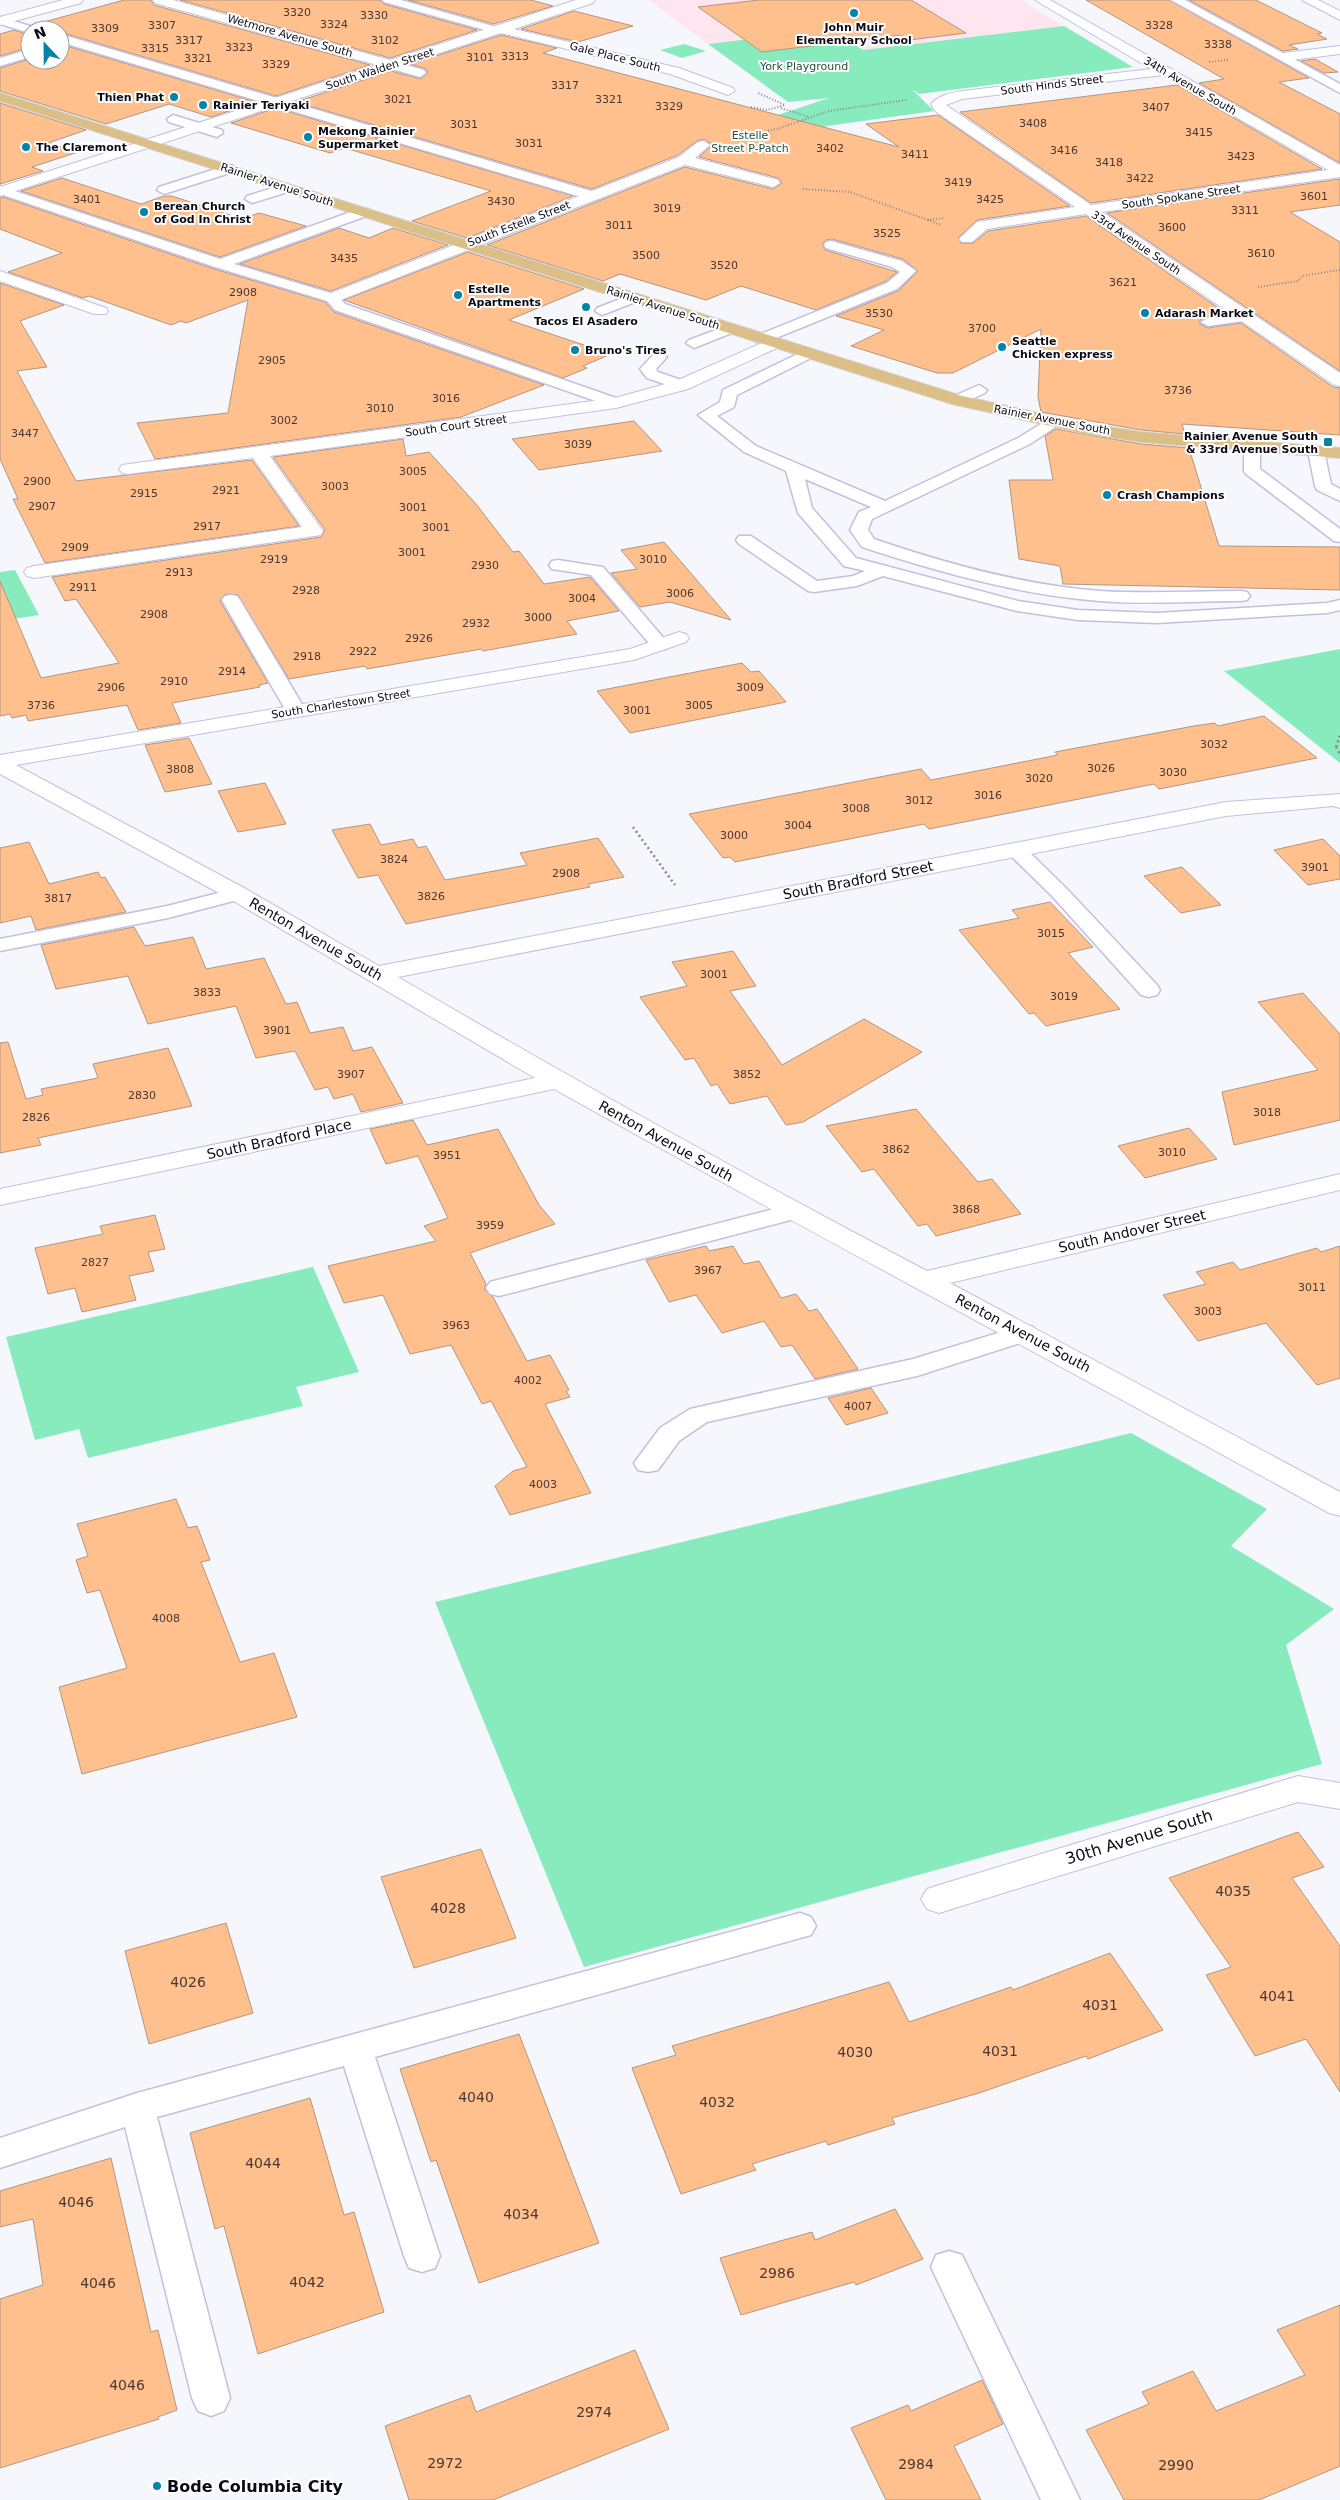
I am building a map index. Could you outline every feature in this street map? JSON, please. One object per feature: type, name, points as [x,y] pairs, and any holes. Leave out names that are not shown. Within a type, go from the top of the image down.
[{"type":"main road","name":"Rainier Avenue South","points":[[0,97],[958,400],[1055,422],[1141,437],[1340,453]]},
{"type":"street","points":[[1,21],[77,0]]},
{"type":"street","name":"Wetmore Avenue South","points":[[159,0],[392,65]]},
{"type":"street","name":"South Walden Street","points":[[1,191],[589,0]]},
{"type":"street","name":"34th Avenue South","points":[[1041,0],[1340,172]]},
{"type":"street","points":[[1308,0],[1340,16]]},
{"type":"street","name":"Gale Place South","points":[[498,30],[674,72],[728,91]]},
{"type":"street","points":[[1282,57],[1340,50]]},
{"type":"street","name":"South Hinds Street","points":[[941,102],[962,95],[1164,71]]},
{"type":"street","name":"33rd Avenue South","points":[[941,102],[938,104],[940,108],[1340,381]]},
{"type":"street","name":"South Estelle Street","points":[[332,298],[684,160],[702,146]]},
{"type":"street","points":[[684,160],[773,183]]},
{"type":"street","name":"South Spokane Street","points":[[982,226],[1340,172]]},
{"type":"street","points":[[967,239],[982,226]]},
{"type":"street","points":[[0,276],[100,312]]},
{"type":"street","name":"South Court Street","points":[[128,469],[616,403],[682,384],[767,341]]},
{"type":"street","points":[[34,572],[314,531],[258,452]]},
{"type":"street","name":"South Charlestown Street","points":[[0,760],[615,658],[660,646],[679,638]]},
{"type":"street","name":"Renton Avenue South","points":[[0,765],[238,894],[558,1081],[793,1212],[1024,1333],[1340,1504]]},
{"type":"street","name":"South Bradford Street","points":[[377,974],[1226,809],[1335,799],[1340,801]]},
{"type":"street","name":"South Bradford Place","points":[[0,1197],[558,1081]]},
{"type":"street","name":"South Andover Street","points":[[924,1280],[1340,1182]]},
{"type":"street","name":"30th Avenue South","points":[[939,1899],[1298,1789],[1340,1796]]},
{"type":"lane","points":[[388,0],[498,30]]},
{"type":"lane","points":[[1177,0],[1340,89]]},
{"type":"lane","points":[[1,21],[20,26]]},
{"type":"lane","points":[[70,41],[593,196]]},
{"type":"lane","points":[[0,62],[20,56]]},
{"type":"lane","name":"Wetmore Avenue South","points":[[392,65],[420,73]]},
{"type":"lane","points":[[173,119],[217,133]]},
{"type":"lane","points":[[164,190],[228,169]]},
{"type":"lane","points":[[252,199],[286,188]]},
{"type":"lane","points":[[1,191],[220,264],[332,298],[340,307],[616,403]]},
{"type":"lane","points":[[220,264],[364,212]]},
{"type":"lane","points":[[767,341],[892,286],[909,272],[897,264],[831,245]]},
{"type":"lane","points":[[602,311],[633,298]]},
{"type":"lane","points":[[1208,322],[1245,317]]},
{"type":"lane","points":[[694,342],[729,329]]},
{"type":"lane","points":[[808,354],[730,393],[728,404],[706,415],[750,450],[886,507]]},
{"type":"lane","points":[[659,357],[648,369],[652,375],[682,384]]},
{"type":"lane","points":[[958,400],[980,390]]},
{"type":"lane","points":[[1055,422],[1024,441],[865,516],[860,530],[868,543],[970,573],[1046,590],[1101,596],[1340,596]]},
{"type":"lane","points":[[1252,446],[1252,470],[1340,537]]},
{"type":"lane","points":[[1316,451],[1323,486],[1340,496]]},
{"type":"lane","points":[[794,468],[804,509],[850,562],[1017,606],[1078,615],[1157,618],[1327,608],[1340,604]]},
{"type":"lane","points":[[745,540],[814,587],[857,581],[883,570]]},
{"type":"lane","points":[[558,565],[597,571],[660,646]]},
{"type":"lane","points":[[231,600],[296,711]]},
{"type":"lane","points":[[1016,850],[1060,893],[1149,990]]},
{"type":"lane","points":[[0,945],[168,912],[238,894]]},
{"type":"lane","points":[[500,1288],[793,1212]]},
{"type":"lane","points":[[648,1463],[658,1445],[669,1434],[682,1423],[699,1415],[917,1367],[1024,1333]]},
{"type":"lane","points":[[0,2153],[137,2108],[800,1926]]},
{"type":"lane","points":[[355,2048],[422,2256]]},
{"type":"lane","points":[[137,2108],[211,2398]]},
{"type":"lane","points":[[949,2267],[1061,2500]]},
{"type":"path","points":[[757,93],[784,105],[778,107],[781,108]]},
{"type":"path","points":[[727,141],[780,128],[809,117],[844,108],[913,100]]},
{"type":"path","points":[[749,107],[765,111],[781,108],[809,117]]},
{"type":"path","points":[[773,183],[796,189],[850,192],[928,220],[960,217],[972,219],[982,226]]},
{"type":"path","points":[[1251,288],[1298,280],[1302,276],[1340,270]]},
{"type":"path","points":[[1340,735],[1336,747],[1340,754]]},
{"type":"path","points":[[1336,747],[1340,746]]},
{"type":"path","points":[[632,827],[694,912]]},
{"type":"shaded area","name":"John Muir Elementary School","points":[[648,0],[1021,0],[1064,26],[863,50],[831,29],[708,44]]},
{"type":"green space","name":"York Playground","points":[[1064,26],[1133,67],[919,94],[912,89],[934,111],[827,126],[801,135],[733,147],[706,139],[829,98],[788,102],[708,44],[831,29],[863,50]]},
{"type":"green space","points":[[684,44],[706,51],[682,58],[660,50]]},
{"type":"green space","points":[[15,570],[39,615],[0,621],[0,572]]},
{"type":"green space","points":[[1340,649],[1340,763],[1224,671]]},
{"type":"green space","points":[[313,1267],[359,1372],[296,1387],[303,1406],[88,1458],[79,1429],[35,1440],[6,1337]]},
{"type":"green space","points":[[1131,1433],[1267,1509],[1231,1546],[1334,1609],[1286,1645],[1322,1764],[584,1967],[435,1602]]},
{"type":"building","points":[[124,0],[151,0],[154,5],[370,65],[276,96],[70,35],[70,20],[51,20]]},
{"type":"building","points":[[180,0],[380,0],[384,4],[477,30],[390,58]]},
{"type":"building","points":[[408,0],[531,0],[553,6],[494,24]]},
{"type":"building","points":[[759,0],[911,0],[966,33],[909,40],[901,35],[762,52],[698,7]]},
{"type":"building","points":[[1086,0],[1169,0],[1309,78],[1279,82],[1340,114],[1340,163],[1199,83],[1224,79]]},
{"type":"building","points":[[1189,0],[1256,0],[1322,33],[1317,34],[1327,39],[1289,45],[1298,49],[1283,51]]},
{"type":"building","points":[[574,11],[633,26],[578,42],[521,29]]},
{"type":"building","points":[[14,30],[20,32],[20,50],[0,56],[0,34]]},
{"type":"building","points":[[501,35],[557,48],[543,53],[899,147],[866,124],[938,115],[1070,206],[977,220],[958,238],[961,243],[973,243],[988,231],[1086,216],[1227,314],[1207,316],[1200,320],[1200,324],[1208,328],[1241,323],[1333,387],[1340,388],[1340,435],[1182,424],[1185,434],[1141,430],[1041,412],[1038,397],[1041,329],[953,373],[937,373],[851,346],[884,330],[836,316],[898,291],[918,271],[903,259],[832,239],[826,240],[822,244],[825,250],[897,272],[886,281],[816,310],[741,286],[706,300],[620,274],[603,281],[487,245],[685,167],[773,189],[782,183],[778,178],[699,157],[712,145],[704,139],[697,141],[678,155],[592,189],[296,102],[391,71],[421,79],[428,73],[426,69],[411,64]]},
{"type":"building","points":[[70,47],[256,102],[211,117],[169,104],[106,124],[0,91],[0,68],[20,62],[20,70],[70,70]]},
{"type":"building","points":[[1315,59],[1338,72],[1324,73],[1301,61]]},
{"type":"building","points":[[1177,85],[1322,169],[1091,203],[960,112]]},
{"type":"building","points":[[0,103],[86,130],[48,143],[78,152],[32,167],[43,171],[0,184]]},
{"type":"building","points":[[276,108],[573,196],[467,238],[412,221],[491,191],[345,148],[330,153],[231,123]]},
{"type":"building","points":[[62,178],[141,204],[164,196],[172,196],[242,219],[259,213],[306,226],[220,257],[21,191]]},
{"type":"building","points":[[1340,179],[1340,205],[1290,212],[1340,242],[1340,371],[1107,213]]},
{"type":"building","points":[[3,197],[214,269],[325,302],[334,312],[544,385],[461,417],[155,459],[137,423],[228,413],[248,300],[186,323],[181,321],[171,325],[89,296],[83,298],[8,272],[62,253],[0,229],[0,198]]},
{"type":"building","points":[[339,228],[369,238],[393,228],[448,245],[331,291],[240,264]]},
{"type":"building","points":[[468,252],[584,289],[509,320],[611,354],[583,366],[587,368],[563,378],[344,300]]},
{"type":"building","points":[[0,283],[64,305],[20,321],[47,367],[17,371],[76,481],[252,460],[299,526],[45,563],[13,499],[18,499],[0,459]]},
{"type":"building","points":[[634,421],[662,451],[539,470],[512,439]]},
{"type":"building","points":[[1056,429],[1141,444],[1189,448],[1219,546],[1340,547],[1340,590],[1063,584],[1060,566],[1019,559],[1009,480],[1053,480],[1045,436]]},
{"type":"building","points":[[403,439],[406,456],[429,452],[476,504],[513,552],[519,551],[544,584],[590,577],[619,611],[567,621],[577,634],[483,651],[481,649],[367,669],[365,666],[289,679],[238,595],[225,594],[220,601],[268,683],[259,685],[260,687],[172,703],[181,723],[138,730],[127,705],[28,721],[26,715],[12,718],[10,714],[0,716],[0,581],[41,678],[119,663],[76,599],[65,601],[52,577],[321,537],[325,530],[273,457]]},
{"type":"building","points":[[664,542],[731,620],[670,602],[640,607],[611,573],[637,569],[621,550]]},
{"type":"building","points":[[742,663],[751,672],[759,671],[786,702],[630,733],[597,691]]},
{"type":"building","points":[[1264,716],[1317,758],[1159,789],[1154,784],[929,829],[924,824],[735,862],[730,857],[723,858],[689,814],[921,769],[931,780],[1058,755],[1055,752],[1194,726],[1215,723],[1218,726]]},
{"type":"building","points":[[189,738],[212,784],[165,792],[145,745]]},
{"type":"building","points":[[265,783],[286,824],[238,832],[218,791]]},
{"type":"building","points":[[370,824],[381,845],[413,839],[418,848],[426,846],[445,880],[527,865],[520,853],[598,838],[624,877],[588,884],[590,887],[406,924],[378,875],[358,878],[332,830]]},
{"type":"building","points":[[1323,839],[1340,856],[1340,879],[1308,885],[1274,850]]},
{"type":"building","points":[[29,842],[49,884],[98,872],[101,878],[105,877],[126,912],[36,930],[31,916],[0,923],[0,848]]},
{"type":"building","points":[[1182,867],[1221,905],[1181,913],[1144,876]]},
{"type":"building","points":[[1050,902],[1093,947],[1068,953],[1120,1009],[1046,1026],[1034,1013],[1029,1014],[959,930],[1019,918],[1012,910]]},
{"type":"building","points":[[134,927],[145,946],[193,937],[206,969],[264,958],[286,1004],[297,1002],[310,1033],[343,1027],[353,1051],[372,1047],[403,1103],[361,1112],[353,1094],[334,1099],[328,1087],[315,1090],[295,1051],[256,1058],[236,1006],[148,1024],[128,976],[56,989],[41,945]]},
{"type":"building","points":[[733,951],[756,986],[730,991],[782,1065],[864,1019],[922,1052],[803,1122],[786,1125],[767,1096],[730,1104],[717,1084],[711,1086],[694,1058],[685,1060],[640,997],[687,986],[672,962]]},
{"type":"building","points":[[1303,993],[1340,1034],[1340,1120],[1234,1145],[1222,1092],[1318,1070],[1258,1002]]},
{"type":"building","points":[[8,1042],[26,1099],[43,1095],[41,1089],[98,1078],[93,1064],[168,1048],[192,1106],[38,1138],[41,1145],[0,1153],[0,1043]]},
{"type":"building","points":[[916,1109],[978,1182],[992,1179],[1021,1214],[936,1236],[927,1224],[918,1226],[874,1169],[862,1172],[826,1126]]},
{"type":"building","points":[[413,1120],[427,1145],[498,1129],[539,1205],[555,1224],[470,1253],[486,1284],[484,1289],[493,1297],[527,1361],[550,1355],[569,1390],[566,1391],[570,1397],[545,1404],[591,1493],[510,1515],[495,1486],[513,1471],[527,1467],[491,1401],[482,1404],[451,1345],[410,1354],[383,1295],[344,1303],[328,1266],[436,1241],[424,1226],[448,1218],[418,1156],[386,1164],[370,1129]]},
{"type":"building","points":[[1189,1128],[1217,1159],[1145,1178],[1118,1146]]},
{"type":"building","points":[[155,1215],[165,1249],[148,1252],[154,1271],[129,1276],[136,1300],[82,1312],[75,1288],[48,1294],[35,1248],[103,1234],[100,1226]]},
{"type":"building","points":[[706,1246],[709,1251],[733,1246],[744,1264],[759,1261],[781,1298],[796,1294],[809,1311],[817,1309],[858,1369],[815,1379],[792,1345],[781,1347],[764,1321],[722,1333],[696,1295],[669,1302],[646,1260]]},
{"type":"building","points":[[1340,1246],[1340,1378],[1317,1385],[1266,1323],[1198,1341],[1163,1295],[1206,1284],[1196,1272],[1233,1262],[1240,1270],[1317,1248],[1321,1252]]},
{"type":"building","points":[[871,1388],[888,1413],[846,1425],[828,1398]]},
{"type":"building","points":[[176,1499],[188,1528],[197,1526],[210,1560],[201,1562],[240,1662],[274,1653],[297,1717],[82,1774],[59,1687],[127,1668],[100,1590],[87,1593],[76,1560],[88,1556],[77,1524]]},
{"type":"building","points":[[1298,1832],[1324,1867],[1292,1878],[1340,1946],[1340,2092],[1306,2039],[1255,2056],[1206,1975],[1231,1967],[1169,1878]]},
{"type":"building","points":[[481,1849],[516,1938],[414,1968],[381,1877]]},
{"type":"building","points":[[226,1923],[253,2013],[149,2044],[125,1951]]},
{"type":"building","points":[[1110,1953],[1163,2030],[1088,2059],[1086,2056],[979,2093],[892,2118],[895,2124],[828,2145],[826,2141],[752,2164],[756,2170],[681,2194],[632,2068],[676,2055],[672,2046],[889,1982],[909,2022],[1011,1987],[1013,1990]]},
{"type":"building","points":[[519,2034],[599,2243],[479,2283],[436,2160],[431,2162],[400,2069]]},
{"type":"building","points":[[310,2098],[344,2215],[354,2212],[384,2312],[258,2354],[224,2226],[215,2229],[190,2133]]},
{"type":"building","points":[[111,2158],[151,2332],[158,2330],[177,2410],[158,2417],[159,2419],[0,2468],[0,2299],[43,2285],[33,2219],[0,2227],[0,2191]]},
{"type":"building","points":[[895,2209],[923,2259],[856,2285],[854,2282],[741,2315],[720,2258],[812,2232],[815,2240]]},
{"type":"building","points":[[1340,2305],[1340,2466],[1259,2500],[1124,2500],[1086,2430],[1149,2404],[1142,2392],[1193,2371],[1216,2411],[1305,2375],[1277,2330]]},
{"type":"building","points":[[635,2350],[669,2429],[493,2500],[409,2500],[385,2426],[470,2395],[476,2412]]},
{"type":"building","points":[[982,2380],[1003,2424],[954,2446],[981,2500],[886,2500],[851,2428],[908,2405],[911,2411]]},
{"type":"place","name":"John Muir Elementary School","points":[[854,13]]},
{"type":"place","name":"Thien Phat","points":[[174,97]]},
{"type":"place","name":"Rainier Teriyaki","points":[[203,105]]},
{"type":"place","name":"Mekong Rainier Supermarket","points":[[308,137]]},
{"type":"place","name":"The Claremont","points":[[26,147]]},
{"type":"place","name":"Berean Church of God In Christ","points":[[144,212]]},
{"type":"place","name":"Estelle Apartments","points":[[458,295]]},
{"type":"place","name":"Tacos El Asadero","points":[[586,307]]},
{"type":"place","name":"Adarash Market","points":[[1145,313]]},
{"type":"place","name":"Seattle Chicken express","points":[[1002,347]]},
{"type":"place","name":"Bruno's Tires","points":[[575,350]]},
{"type":"place","name":"Rainier Avenue South & 33rd Avenue South","points":[[1328,442]]},
{"type":"place","name":"Crash Champions","points":[[1107,495]]},
{"type":"place","name":"Bode Columbia City","points":[[157,2486]]},
{"type":"park label","name":"Estelle Street P-Patch","points":[[750,141]]}]
